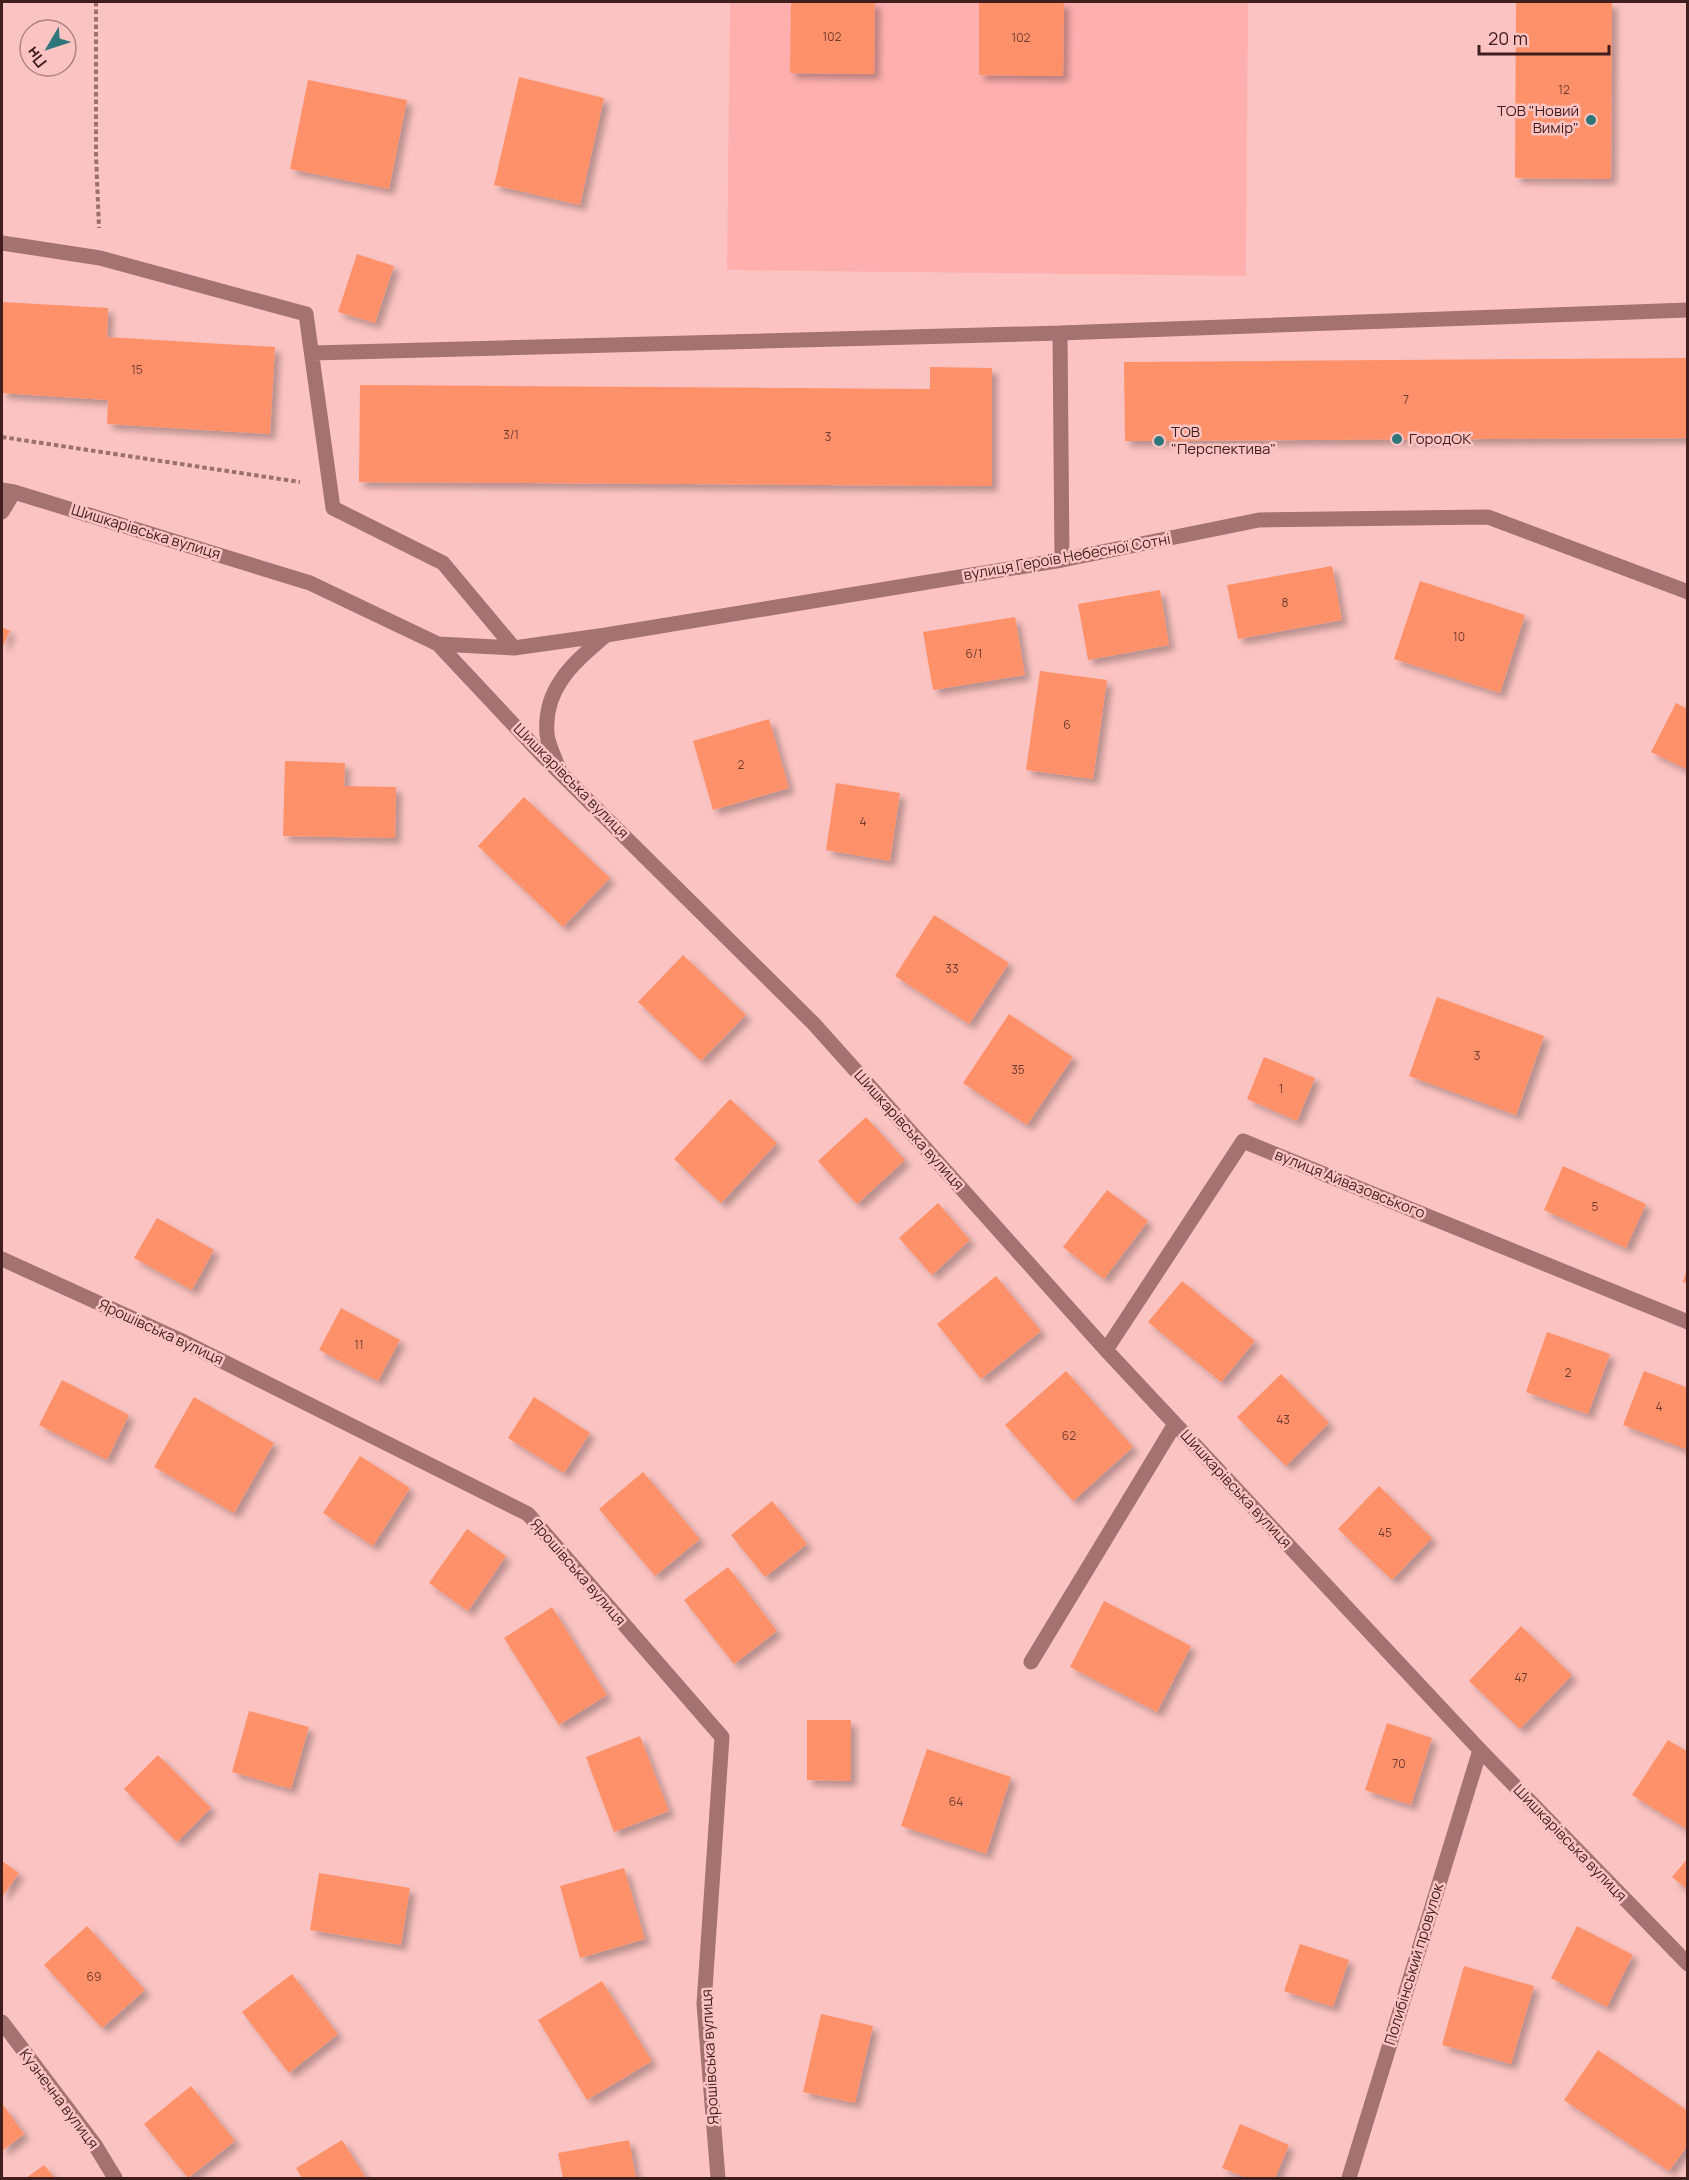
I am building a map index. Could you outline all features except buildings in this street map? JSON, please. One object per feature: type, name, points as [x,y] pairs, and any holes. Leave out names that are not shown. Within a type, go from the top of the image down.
[{"type":"street","points":[[2,243],[100,258],[306,314],[333,508],[443,563],[514,648]]},
{"type":"street","points":[[312,353],[1059,333],[1688,310]]},
{"type":"street","points":[[1059,333],[1062,560]]},
{"type":"street","points":[[2,512],[8,490]]},
{"type":"street","name":"Шишкарівська вулиця","points":[[8,490],[310,583],[438,644],[560,772],[814,1024],[1106,1350],[1480,1750],[1688,1964]]},
{"type":"street","name":"вулиця Героїв Небесної Сотні","points":[[438,644],[514,648],[606,635],[1062,560],[1259,520],[1488,517],[1688,592]]},
{"type":"street","points":[[560,772],[547,735],[549,708],[558,683],[572,664],[606,635]]},
{"type":"street","name":"вулиця Айвазовського","points":[[1106,1350],[1243,1141],[1688,1322]]},
{"type":"street","name":"Ярошівська вулиця","points":[[2,1259],[180,1340],[528,1514],[722,1737],[704,2004],[718,2178]]},
{"type":"street","points":[[1031,1662],[1175,1424]]},
{"type":"street","name":"Полибінський провулок","points":[[1349,2178],[1480,1750]]},
{"type":"street","name":"Кузнечна вулиця","points":[[2,2022],[94,2145],[115,2178]]},
{"type":"path","points":[[96,2],[99,218]]},
{"type":"path","points":[[2,436],[330,487]]},
{"type":"shaded area","points":[[730,2],[1248,2],[1246,276],[727,270]]},
{"type":"place","name":"ТОВ \"Новий Вимір\"","points":[[1591,120]]},
{"type":"place","name":"ГородОК","points":[[1397,439]]},
{"type":"place","name":"ТОВ \"Перспектива\"","points":[[1159,441]]}]
